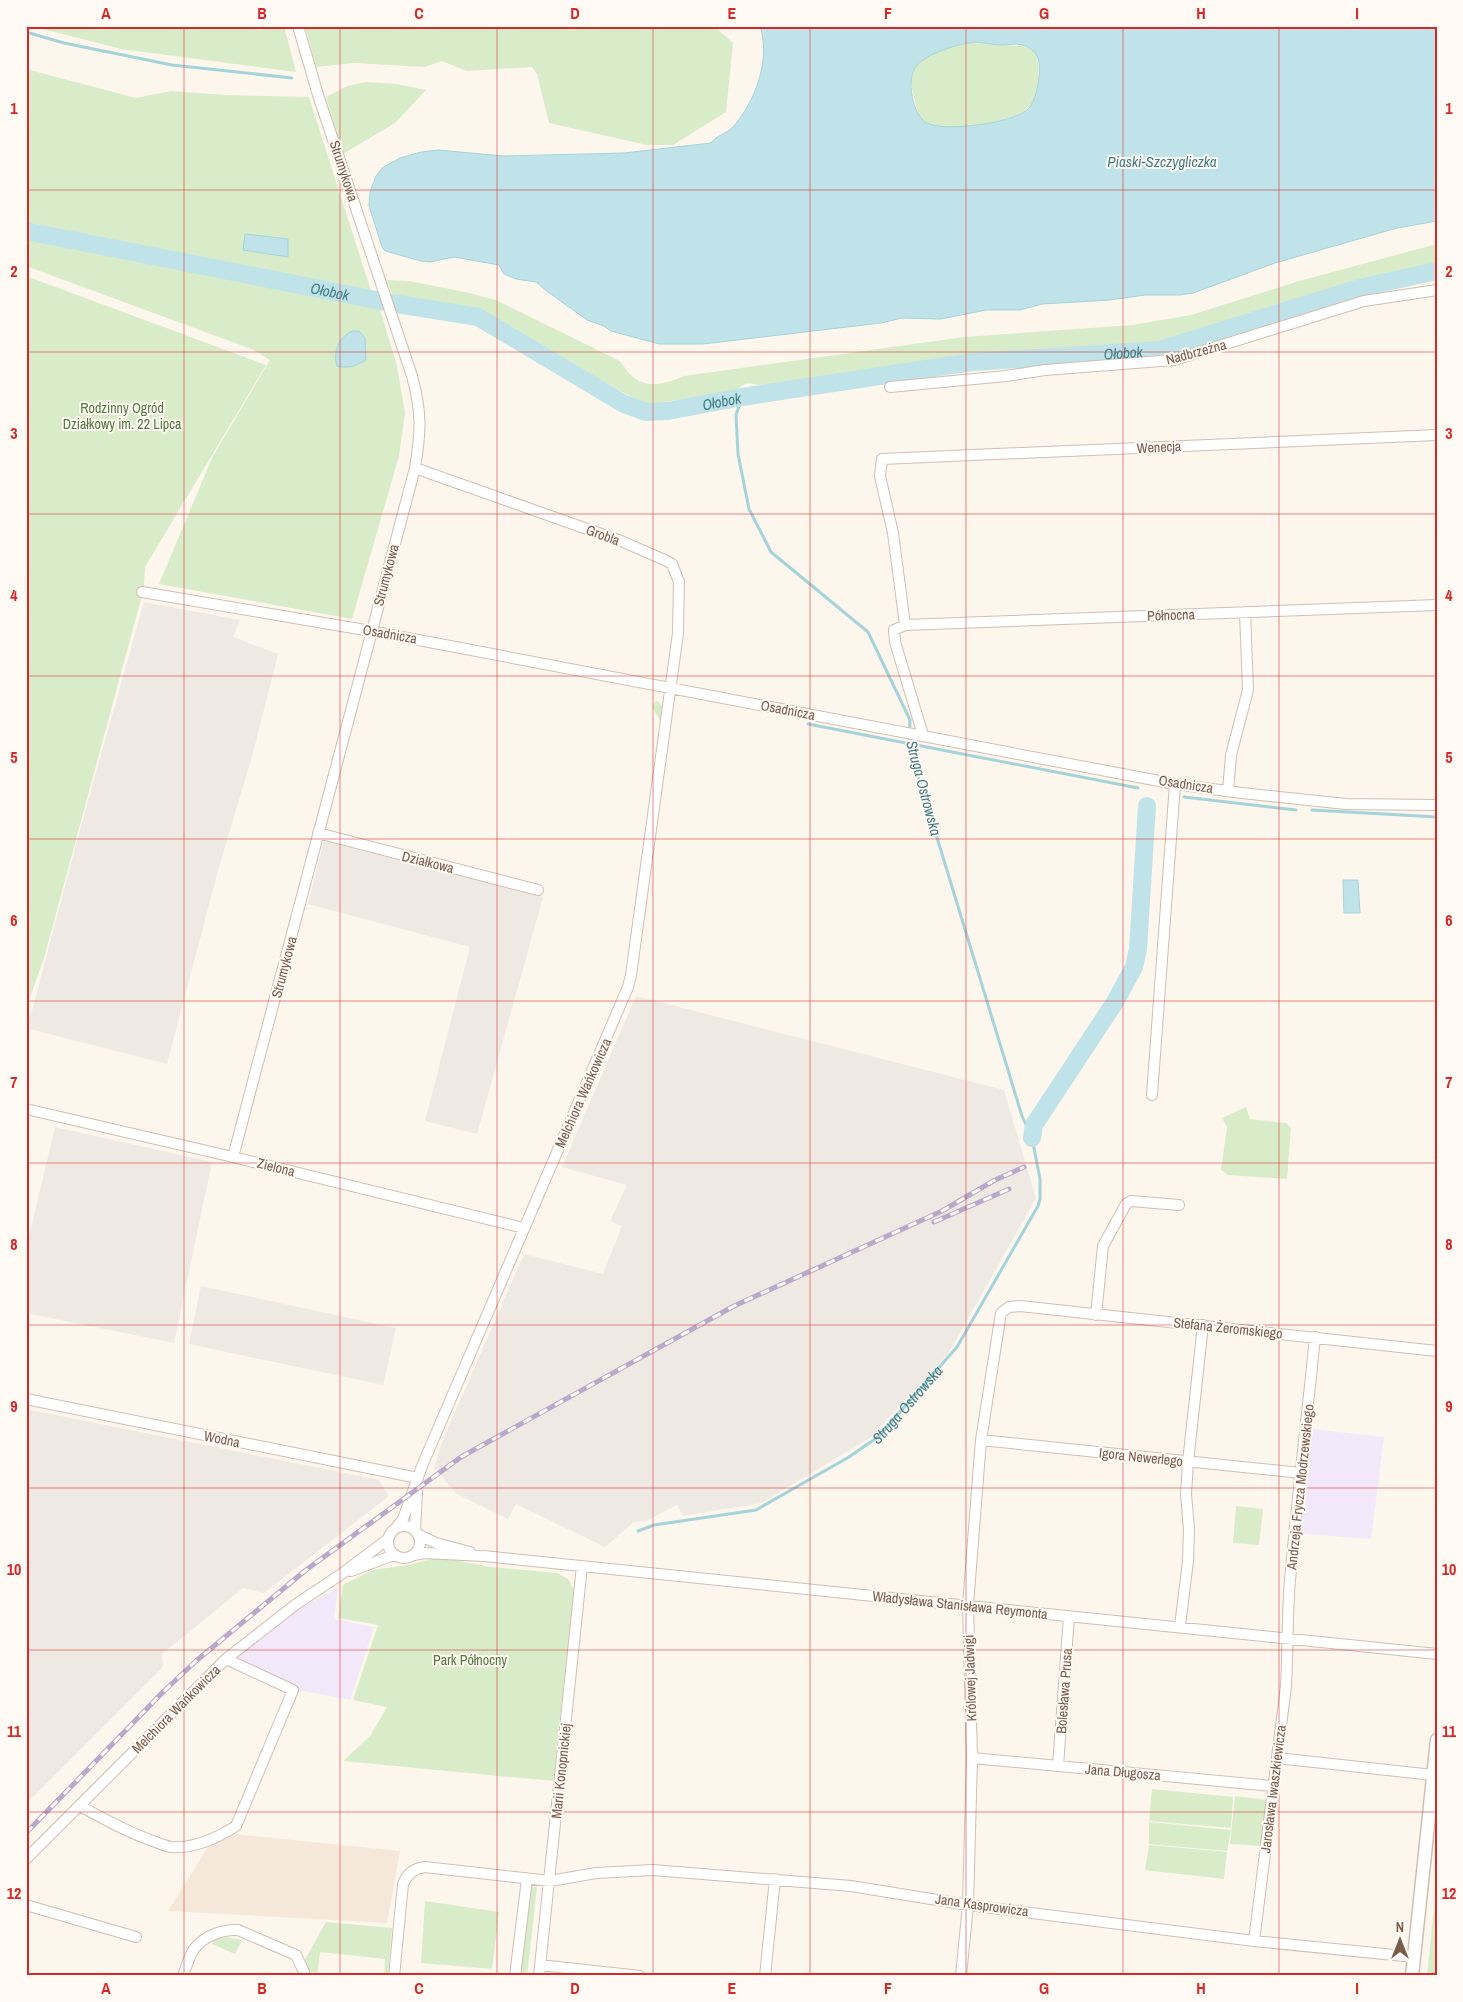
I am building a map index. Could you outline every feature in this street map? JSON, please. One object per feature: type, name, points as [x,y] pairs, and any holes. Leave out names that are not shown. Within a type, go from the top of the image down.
[{"type":"street","name":"Strumykowa","points":[[232,1157],[415,468],[420,433],[417,396],[412,376],[318,95],[298,26]]},
{"type":"street","name":"Nadbrzeżna","points":[[890,387],[1006,376],[1045,370],[1174,360],[1364,301],[1437,290]]},
{"type":"street","name":"Wenecja","points":[[905,625],[893,533],[880,476],[882,460],[1437,435]]},
{"type":"street","name":"Grobla","points":[[415,468],[621,541],[672,564],[678,574],[680,590],[678,633],[671,687]]},
{"type":"street","name":"Osadnicza","points":[[142,592],[371,631],[1175,784],[1346,804],[1437,805]]},
{"type":"street","name":"Północna","points":[[905,625],[1437,605]]},
{"type":"street","points":[[1228,791],[1231,755],[1248,690],[1245,612]]},
{"type":"street","points":[[905,625],[894,630],[895,642],[923,735]]},
{"type":"street","name":"Melchiora Wańkowicza","points":[[396,1528],[403,1519],[418,1478],[524,1228],[620,1008],[629,981],[671,687]]},
{"type":"street","points":[[1152,1095],[1175,784]]},
{"type":"street","name":"Działkowa","points":[[318,833],[538,890]]},
{"type":"street","name":"Zielona","points":[[26,1109],[524,1228]]},
{"type":"street","points":[[1096,1315],[1103,1246],[1126,1204],[1131,1201],[1180,1205]]},
{"type":"street","name":"Stefana Żeromskiego","points":[[1020,1306],[1437,1351]]},
{"type":"street","name":"Królowej Jadwigi","points":[[961,1976],[968,1905],[972,1758],[968,1605],[981,1440],[1001,1314],[1009,1307],[1020,1306]]},
{"type":"street","points":[[1180,1626],[1188,1561],[1189,1530],[1186,1494],[1188,1462],[1203,1325]]},
{"type":"street","name":"Andrzeja Frycza Modrzewskiego","points":[[1286,1638],[1315,1337]]},
{"type":"street","name":"Wodna","points":[[26,1398],[418,1478]]},
{"type":"street","name":"Igora Newerlego","points":[[981,1440],[1301,1473]]},
{"type":"street","name":"Melchiora Wańkowicza","points":[[417,1533],[414,1522],[418,1478]]},
{"type":"street","points":[[406,1526],[417,1533],[420,1546],[414,1555],[404,1558],[394,1555],[389,1550],[389,1534],[396,1528],[406,1526]]},
{"type":"street","name":"Władysława Stanisława Reymonta","points":[[417,1533],[436,1542],[484,1556]]},
{"type":"street","name":"Melchiora Wańkowicza","points":[[26,1859],[226,1659],[295,1605],[340,1575],[388,1539]]},
{"type":"street","name":"Władysława Stanisława Reymonta","points":[[414,1555],[424,1553],[484,1556],[1180,1626],[1437,1654]]},
{"type":"street","name":"Melchiora Wańkowicza","points":[[340,1575],[394,1555]]},
{"type":"street","name":"Marii Konopnickiej","points":[[539,1976],[582,1566]]},
{"type":"street","name":"Bolesława Prusa","points":[[1058,1766],[1069,1616]]},
{"type":"street","name":"Jarosława Iwaszkiewicza","points":[[1254,1941],[1286,1686],[1288,1651],[1286,1638]]},
{"type":"street","points":[[80,1806],[129,1833],[170,1847],[192,1845],[207,1841],[222,1835],[236,1826],[292,1690],[226,1659]]},
{"type":"street","points":[[1412,1976],[1437,1740]]},
{"type":"street","name":"Jana Długosza","points":[[972,1758],[1273,1786]]},
{"type":"street","points":[[1277,1758],[1433,1775]]},
{"type":"street","name":"Jana Kasprowicza","points":[[394,1976],[404,1884],[409,1874],[425,1867],[550,1881],[596,1873],[653,1870],[775,1879],[851,1886],[968,1905],[1254,1941],[1414,1957]]},
{"type":"street","points":[[515,1976],[527,1879]]},
{"type":"street","points":[[765,1976],[775,1879]]},
{"type":"street","points":[[26,1905],[136,1936]]},
{"type":"street","points":[[183,1976],[194,1949],[210,1936],[229,1930],[238,1930],[296,1955],[304,1972],[302,1976]]},
{"type":"street","points":[[540,1964],[640,1976]]},
{"type":"shaded area","points":[[144,602],[240,620],[233,637],[278,654],[253,753],[219,867],[167,1064],[26,1028],[26,1021],[32,1011],[79,833]]},
{"type":"shaded area","points":[[324,841],[543,897],[477,1134],[425,1121],[470,947],[308,904]]},
{"type":"shaded area","points":[[636,996],[1004,1090],[1036,1198],[948,1354],[870,1438],[761,1503],[683,1516],[677,1505],[646,1521],[634,1522],[605,1547],[516,1504],[508,1519],[457,1494],[434,1468],[442,1442],[524,1254],[603,1274],[622,1226],[610,1221],[627,1185],[562,1167]]},
{"type":"shaded area","points":[[55,1127],[212,1162],[174,1343],[26,1313],[26,1249]]},
{"type":"shaded area","points":[[201,1286],[396,1328],[383,1385],[189,1344]]},
{"type":"shaded area","points":[[26,1409],[379,1480],[389,1496],[264,1593],[243,1588],[162,1654],[163,1665],[161,1669],[26,1804]]},
{"type":"shaded area","points":[[1303,1428],[1384,1437],[1371,1539],[1293,1533]]},
{"type":"shaded area","points":[[338,1588],[334,1619],[374,1627],[350,1700],[298,1690],[294,1685],[236,1658],[298,1609]]},
{"type":"shaded area","points":[[235,1834],[400,1851],[387,1923],[168,1911],[209,1845]]},
{"type":"green space","points":[[31,26],[284,26],[296,72],[121,49]]},
{"type":"green space","points":[[305,26],[714,26],[733,43],[726,112],[673,145],[647,145],[549,123],[537,74],[532,67],[467,71],[442,61],[425,67],[354,63],[316,67]]},
{"type":"green space","points":[[977,42],[1024,47],[1034,52],[1038,64],[1038,81],[1037,92],[1032,103],[1022,112],[996,121],[949,127],[927,123],[919,114],[913,91],[911,78],[916,68],[922,61],[940,51],[950,47]]},
{"type":"green space","points":[[26,69],[136,98],[171,91],[227,95],[309,97],[371,291],[26,222]]},
{"type":"green space","points":[[366,82],[397,84],[426,90],[395,123],[343,154],[326,97],[347,86]]},
{"type":"green space","points":[[26,239],[380,309],[397,366],[405,413],[399,456],[352,619],[159,584],[212,458],[270,360],[254,350],[26,266]]},
{"type":"green space","points":[[1437,244],[1437,263],[1360,280],[1241,321],[1159,345],[1061,351],[975,353],[864,372],[763,386],[748,384],[736,391],[646,405],[479,313],[395,299],[386,280],[409,281],[496,300],[620,361],[629,373],[638,380],[644,383],[658,384],[684,376],[964,337],[1133,325],[1191,315],[1299,281]]},
{"type":"green space","name":"Rodzinny Ogród Działkowy im. 22 Lipca","points":[[26,276],[266,365],[145,567],[144,588],[44,958],[26,1008]]},
{"type":"green space","points":[[658,701],[663,708],[661,722],[652,707]]},
{"type":"green space","points":[[1246,1107],[1250,1119],[1286,1123],[1291,1128],[1287,1179],[1228,1175],[1221,1170],[1227,1127],[1222,1118]]},
{"type":"green space","points":[[1236,1506],[1263,1509],[1259,1545],[1233,1543]]},
{"type":"green space","name":"Park Północny","points":[[440,1557],[490,1567],[557,1573],[568,1579],[574,1590],[553,1781],[343,1761],[370,1736],[387,1707],[353,1700],[378,1625],[338,1618],[343,1585],[373,1570],[408,1565]]},
{"type":"green space","points":[[1152,1789],[1233,1797],[1231,1828],[1149,1821]]},
{"type":"green space","points":[[1235,1796],[1266,1800],[1261,1846],[1230,1844]]},
{"type":"green space","points":[[1149,1822],[1231,1830],[1227,1851],[1149,1844]]},
{"type":"green space","points":[[1149,1845],[1227,1852],[1224,1879],[1145,1870]]},
{"type":"green space","points":[[1437,1879],[1437,1976],[1427,1976]]},
{"type":"green space","points":[[529,1886],[537,1887],[527,1976],[520,1976]]},
{"type":"green space","points":[[425,1901],[499,1912],[492,1969],[421,1963]]},
{"type":"green space","points":[[326,1922],[392,1928],[388,1976],[384,1976],[385,1959],[320,1952],[317,1976],[307,1976],[303,1963]]},
{"type":"green space","points":[[226,1937],[242,1940],[235,1954],[212,1944],[215,1940]]},
{"type":"water","name":"Piaski-Szczygliczka","points":[[760,26],[1437,26],[1437,221],[1397,228],[1275,263],[1193,293],[1042,304],[1020,310],[986,310],[941,319],[902,318],[881,323],[703,344],[659,344],[611,331],[604,326],[587,320],[536,282],[516,279],[504,274],[499,265],[454,257],[430,262],[421,261],[385,251],[382,247],[369,206],[370,192],[376,176],[382,168],[400,158],[421,152],[438,150],[503,156],[624,153],[711,143],[733,127],[741,117],[754,93],[762,66],[764,53]],"holes":[[[977,42],[1000,45],[1020,44],[1035,52],[1039,61],[1039,76],[1031,106],[1019,115],[997,122],[971,126],[947,127],[925,122],[918,114],[913,101],[911,79],[915,68],[935,53],[962,44]]]},
{"type":"water","points":[[245,234],[288,239],[288,257],[243,250]]},
{"type":"water","points":[[352,331],[359,331],[365,338],[366,360],[352,366],[337,366],[336,351],[340,341]]},
{"type":"water","points":[[1343,880],[1358,880],[1360,913],[1344,913]]},
{"type":"waterway","points":[[26,32],[64,43],[172,65],[292,78]]},
{"type":"waterway","name":"Ołobok","points":[[26,231],[391,303],[478,317],[624,404],[646,412],[668,411],[742,397],[972,362],[1159,350],[1363,287],[1437,271]]},
{"type":"waterway","name":"Struga Ostrowska","points":[[638,1531],[654,1525],[756,1510],[849,1457],[878,1437],[957,1347],[1038,1206],[1040,1199],[1040,1179],[1032,1138],[1022,1116],[913,759],[909,743],[910,720],[868,632],[771,552],[749,509],[738,454],[736,415],[742,397]]},
{"type":"waterway","points":[[808,724],[1138,788]]},
{"type":"waterway","points":[[1184,797],[1296,810]]},
{"type":"waterway","name":"Struga Ostrowska","points":[[1032,1138],[1034,1125],[1115,1002],[1134,967],[1138,949],[1147,806]]},
{"type":"waterway","points":[[1312,810],[1437,817]]},
{"type":"railway","points":[[26,1833],[163,1692],[196,1661],[306,1570],[461,1457],[734,1306],[942,1211],[995,1180],[1024,1167]]},
{"type":"railway","points":[[934,1222],[1009,1189]]}]
